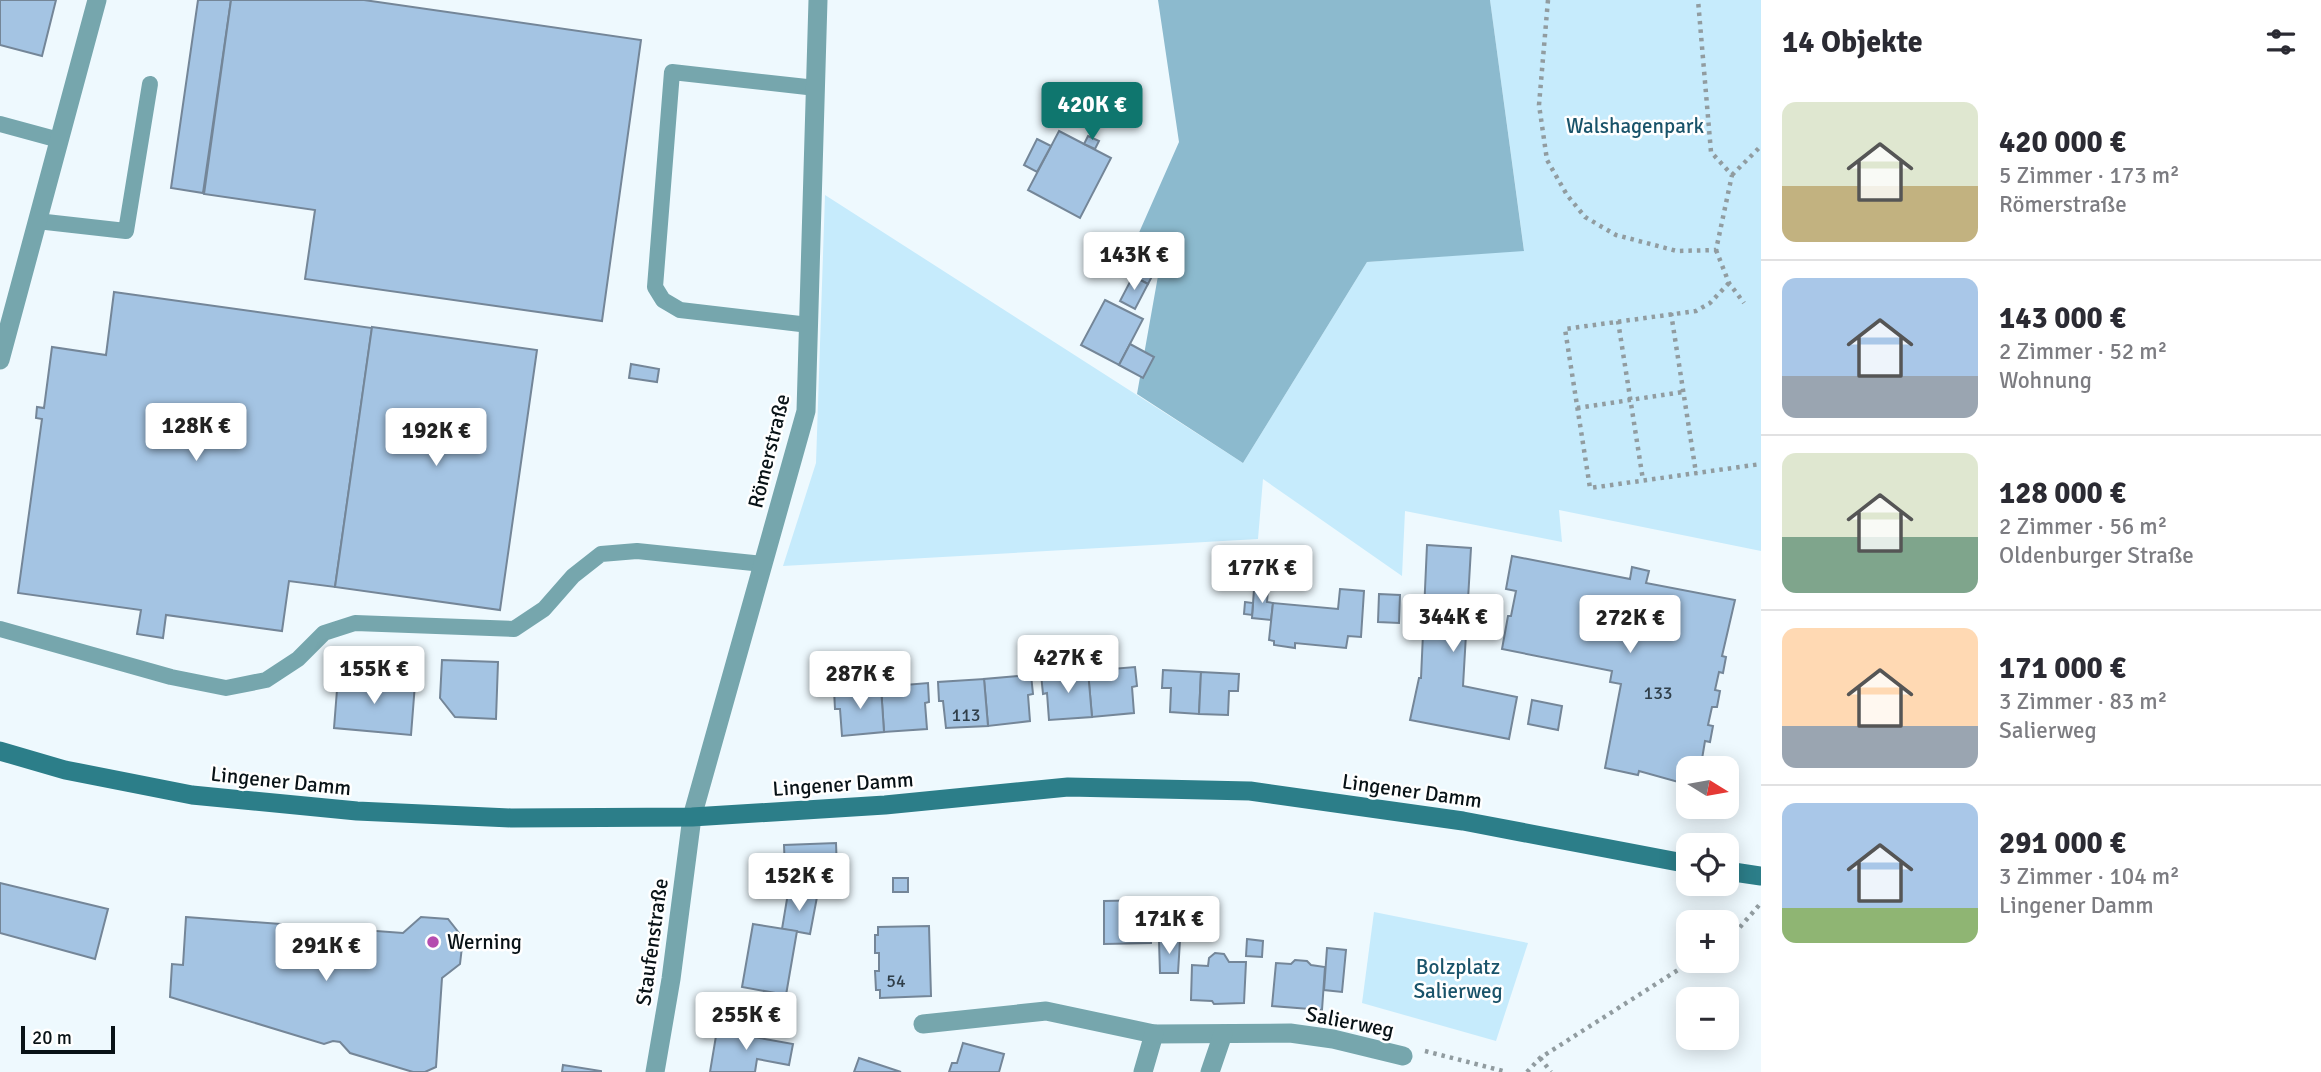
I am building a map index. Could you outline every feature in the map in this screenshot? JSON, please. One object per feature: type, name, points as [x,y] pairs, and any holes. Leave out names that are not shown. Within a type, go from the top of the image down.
[{"type":"main road","name":"Lingener Damm","points":[[0,751],[65,770],[192,795],[357,811],[512,818],[692,817],[885,805],[1068,788],[1250,791],[1463,821],[1676,862]]},
{"type":"main road","points":[[1739,873],[1761,876]]},
{"type":"street","points":[[0,360],[97,0]]},
{"type":"street","name":"Römerstraße","points":[[692,817],[806,411],[818,0]]},
{"type":"street","name":"Staufenstraße","points":[[655,1072],[671,979],[692,817]]},
{"type":"street","name":"Salierweg","points":[[923,1024],[1046,1011],[1154,1034],[1290,1033],[1333,1039],[1403,1056]]},
{"type":"street","points":[[1143,1072],[1154,1034]]},
{"type":"street","points":[[1210,1072],[1223,1034]]},
{"type":"lane","points":[[809,325],[680,310],[663,300],[655,287],[672,72],[816,88]]},
{"type":"lane","points":[[37,221],[125,231],[150,84]]},
{"type":"lane","points":[[0,124],[59,140]]},
{"type":"lane","points":[[0,629],[171,677],[226,688],[266,680],[298,659],[324,633],[355,623],[514,629],[544,609],[573,576],[601,554],[637,551],[763,564]]},
{"type":"path","points":[[1548,0],[1539,105],[1547,160],[1567,195],[1585,217],[1616,235],[1677,251],[1716,250]]},
{"type":"path","points":[[1698,0],[1711,152],[1732,176]]},
{"type":"path","points":[[1744,303],[1729,283],[1716,250],[1732,176],[1761,146]]},
{"type":"path","points":[[1729,283],[1710,303],[1696,311],[1565,329],[1590,488],[1761,464]]},
{"type":"path","points":[[1671,313],[1696,473]]},
{"type":"path","points":[[1618,321],[1643,480]]},
{"type":"path","points":[[1577,408],[1683,393]]},
{"type":"path","points":[[1739,928],[1761,903]]},
{"type":"path","points":[[1527,1072],[1539,1058],[1676,971]]},
{"type":"path","name":"Salierweg","points":[[1403,1056],[1429,1051],[1507,1072]]},
{"type":"path","points":[[1539,1058],[1551,1072]]},
{"type":"green space","name":"Walshagenpark","points":[[1490,0],[1761,0],[1761,551],[1559,510],[1562,542],[1405,511],[1402,576],[1263,479],[1258,539],[783,566],[816,463],[825,195],[1243,463],[1367,262],[1524,250]]},
{"type":"green space","name":"Bolzplatz Salierweg","points":[[1374,912],[1528,943],[1496,1041],[1362,1003]]},
{"type":"shaded area","points":[[1158,0],[1490,0],[1524,251],[1367,262],[1243,463],[1137,394],[1161,259],[1134,244],[1179,142]]},
{"type":"building","points":[[0,0],[56,0],[42,56],[0,45]]},
{"type":"building","points":[[198,0],[231,0],[203,193],[171,188]]},
{"type":"building","points":[[231,0],[364,0],[641,40],[602,321],[305,279],[315,210],[204,194]]},
{"type":"building","points":[[1059,131],[1111,158],[1080,218],[1028,190]]},
{"type":"building","points":[[1088,136],[1099,141],[1095,149],[1084,144]]},
{"type":"building","points":[[1037,139],[1051,146],[1037,172],[1024,165]]},
{"type":"building","points":[[1134,244],[1161,259],[1148,284],[1120,270]]},
{"type":"building","points":[[1133,276],[1148,284],[1135,309],[1120,301]]},
{"type":"building","points":[[114,292],[372,328],[335,587],[289,581],[282,631],[166,615],[163,638],[137,634],[141,610],[18,593],[42,419],[36,418],[37,407],[44,408],[52,347],[106,355]]},
{"type":"building","points":[[1105,300],[1143,319],[1119,365],[1081,345]]},
{"type":"building","points":[[372,327],[537,350],[500,610],[335,587]]},
{"type":"building","points":[[1130,344],[1154,357],[1143,378],[1119,365]]},
{"type":"building","points":[[631,364],[659,369],[657,382],[629,378]]},
{"type":"building","points":[[1427,545],[1471,548],[1463,686],[1517,697],[1509,739],[1410,720],[1421,678]]},
{"type":"building","points":[[1512,556],[1630,579],[1632,567],[1649,571],[1646,583],[1735,600],[1722,656],[1726,657],[1723,673],[1719,672],[1715,690],[1720,691],[1717,707],[1712,707],[1708,725],[1713,726],[1710,742],[1705,741],[1702,756],[1676,756],[1676,781],[1639,771],[1638,775],[1605,768],[1621,684],[1610,682],[1612,671],[1502,649],[1516,591],[1506,589]]},
{"type":"building","points":[[1254,589],[1268,590],[1267,602],[1273,603],[1271,620],[1252,618]]},
{"type":"building","points":[[1340,589],[1364,591],[1361,637],[1348,636],[1346,648],[1295,643],[1295,648],[1274,645],[1274,641],[1269,640],[1273,603],[1338,609]]},
{"type":"building","points":[[1379,594],[1400,595],[1399,623],[1378,622]]},
{"type":"building","points":[[1245,602],[1253,603],[1252,615],[1244,614]]},
{"type":"building","points":[[442,660],[498,662],[496,719],[455,717],[440,698]]},
{"type":"building","points":[[1135,667],[1137,686],[1132,687],[1134,713],[1092,717],[1088,671]]},
{"type":"building","points":[[1163,670],[1201,672],[1199,714],[1170,712],[1171,688],[1162,688]]},
{"type":"building","points":[[1088,671],[1092,717],[1049,720],[1047,693],[1043,694],[1041,674]]},
{"type":"building","points":[[1201,672],[1239,674],[1238,691],[1229,691],[1228,715],[1199,714]]},
{"type":"building","points":[[1031,675],[1033,694],[1028,695],[1030,721],[988,726],[984,679]]},
{"type":"building","points":[[338,677],[415,684],[411,735],[334,728]]},
{"type":"building","points":[[984,679],[988,726],[946,728],[943,701],[939,701],[938,682]]},
{"type":"building","points":[[928,683],[929,702],[925,703],[927,729],[884,732],[881,687]]},
{"type":"building","points":[[881,687],[884,732],[842,736],[840,709],[835,709],[834,690]]},
{"type":"building","points":[[1532,700],[1562,706],[1558,730],[1528,724]]},
{"type":"building","points":[[836,843],[837,870],[785,872],[784,845]]},
{"type":"building","points":[[893,878],[908,878],[908,892],[893,892]]},
{"type":"building","points":[[0,883],[108,909],[95,959],[0,933]]},
{"type":"building","points":[[788,893],[817,897],[810,934],[782,929]]},
{"type":"building","points":[[1150,900],[1151,943],[1104,944],[1104,901]]},
{"type":"building","points":[[186,917],[403,933],[421,917],[448,919],[463,938],[460,964],[442,978],[436,1067],[425,1072],[413,1072],[350,1053],[340,1042],[324,1044],[170,997],[172,964],[183,965]]},
{"type":"building","points":[[753,924],[797,931],[786,995],[742,987]]},
{"type":"building","points":[[929,926],[931,996],[880,998],[880,990],[876,990],[875,971],[879,971],[879,953],[875,953],[878,927]]},
{"type":"building","points":[[1247,939],[1263,941],[1262,957],[1246,956]]},
{"type":"building","points":[[1180,940],[1178,973],[1160,973],[1159,941]]},
{"type":"building","points":[[1327,948],[1346,950],[1342,992],[1324,990]]},
{"type":"building","points":[[1215,953],[1224,954],[1229,962],[1246,962],[1244,1003],[1214,1004],[1212,1001],[1191,1000],[1192,965],[1208,966],[1209,958]]},
{"type":"building","points":[[1295,960],[1325,967],[1322,1010],[1272,1006],[1276,963],[1291,964]]},
{"type":"building","points":[[722,1024],[738,1027],[737,1034],[793,1044],[789,1065],[757,1059],[755,1072],[710,1072],[717,1030],[722,1031]]},
{"type":"building","points":[[963,1043],[1004,1054],[999,1072],[949,1072],[952,1063],[957,1063]]},
{"type":"building","points":[[859,1058],[901,1072],[854,1072]]},
{"type":"building","points":[[563,1065],[601,1071],[601,1072],[562,1072]]},
{"type":"place","name":"Werning","points":[[433,942]]}]
